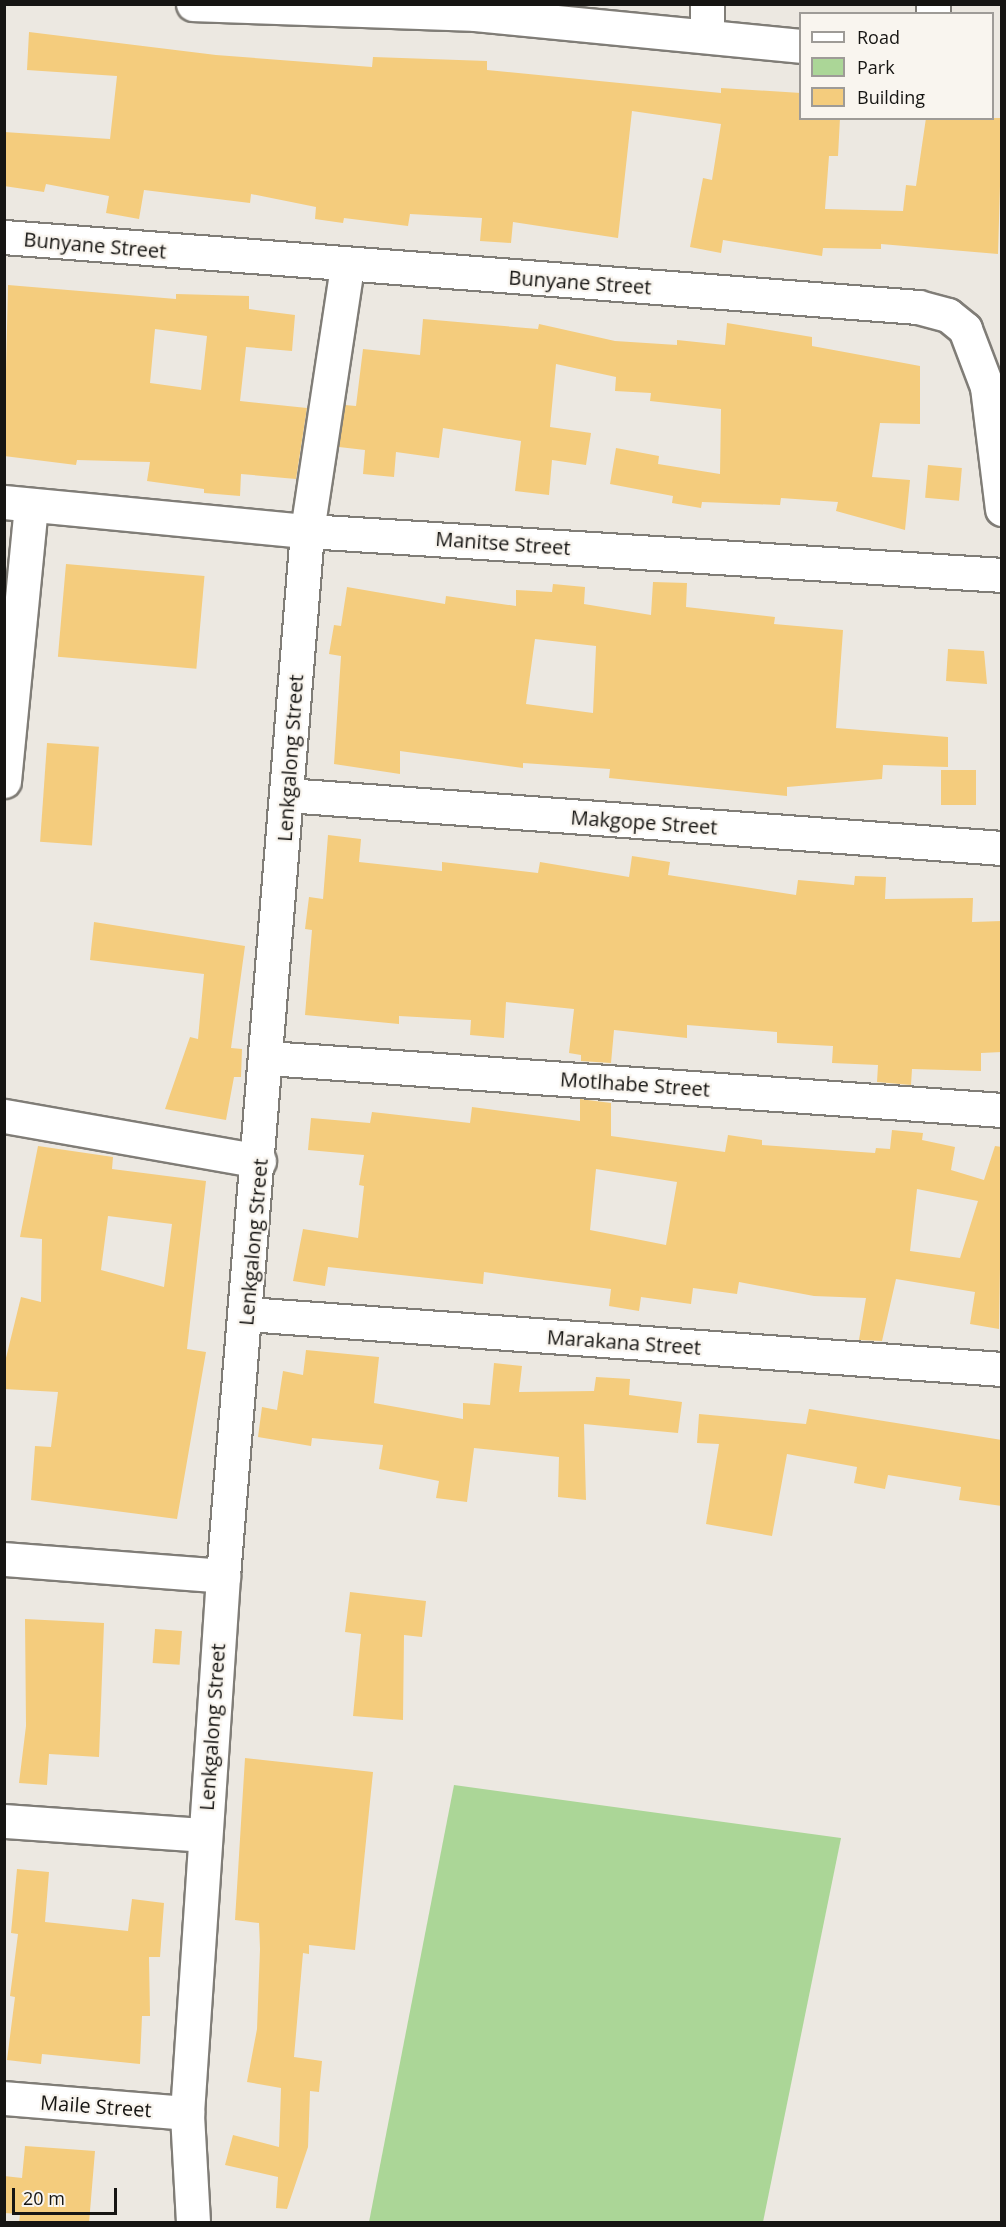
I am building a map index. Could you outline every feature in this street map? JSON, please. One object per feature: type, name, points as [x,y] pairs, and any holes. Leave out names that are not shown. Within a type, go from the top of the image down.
[{"type":"street","points":[[193,4],[475,9],[707,20],[799,44]]},
{"type":"street","name":"Bunyane Street","points":[[4,237],[918,307],[948,315],[965,329],[987,387],[1002,508]]},
{"type":"street","name":"Lenkgalong Street","points":[[193,2223],[187,2113],[204,1835],[224,1576],[260,1161],[307,531],[347,265]]},
{"type":"street","points":[[4,781],[18,503]]},
{"type":"street","name":"Manitse Street","points":[[18,503],[307,531],[1002,575]]},
{"type":"street","name":"Makgope Street","points":[[287,795],[1002,848]]},
{"type":"street","name":"Motlhabe Street","points":[[268,1058],[1002,1110]]},
{"type":"street","points":[[4,1116],[260,1161]]},
{"type":"street","name":"Marakana Street","points":[[247,1314],[1002,1369]]},
{"type":"street","points":[[4,1559],[224,1576]]},
{"type":"street","points":[[4,1821],[204,1835]]},
{"type":"street","name":"Maile Street","points":[[4,2098],[187,2113]]},
{"type":"green space","points":[[454,1785],[841,1838],[763,2222],[369,2222]]},
{"type":"building","points":[[29,32],[216,55],[372,67],[373,57],[487,61],[487,70],[721,93],[721,88],[799,93],[799,120],[840,120],[838,156],[829,156],[825,209],[903,211],[906,185],[916,186],[926,120],[1002,118],[998,254],[881,244],[881,249],[823,248],[822,256],[723,240],[721,253],[690,247],[703,178],[712,180],[721,124],[632,111],[618,238],[513,222],[511,243],[480,241],[482,218],[410,214],[408,226],[344,218],[343,223],[315,219],[316,207],[251,194],[250,203],[144,190],[139,219],[106,213],[109,196],[46,184],[44,192],[4,186],[4,132],[110,139],[117,76],[27,70]]},
{"type":"building","points":[[8,285],[176,299],[176,294],[249,296],[249,309],[295,315],[292,351],[246,347],[240,401],[307,408],[296,479],[241,474],[240,496],[204,493],[204,489],[147,481],[150,462],[77,460],[76,465],[4,456]],"holes":[[[155,329],[207,336],[201,390],[150,383]]]},
{"type":"building","points":[[423,319],[538,329],[539,324],[615,341],[677,345],[677,340],[725,345],[727,323],[812,337],[812,346],[920,366],[920,424],[880,423],[872,477],[910,480],[905,530],[836,511],[838,502],[781,498],[780,505],[702,502],[701,508],[672,503],[673,496],[610,484],[616,448],[659,456],[658,464],[720,474],[721,409],[650,401],[651,393],[615,391],[616,377],[556,364],[550,427],[591,433],[586,465],[552,460],[549,495],[515,491],[521,441],[443,428],[439,458],[396,452],[394,477],[363,474],[365,450],[339,447],[345,405],[356,406],[363,349],[420,355]]},
{"type":"building","points":[[928,465],[962,468],[959,501],[925,498]]},
{"type":"building","points":[[66,564],[204,576],[196,669],[58,657]]},
{"type":"building","points":[[653,582],[687,583],[686,607],[775,617],[774,624],[843,630],[836,728],[948,737],[948,767],[883,765],[882,779],[787,787],[787,796],[609,778],[610,769],[523,763],[523,768],[400,751],[400,774],[334,764],[341,656],[329,654],[334,625],[341,626],[347,587],[445,604],[446,596],[516,606],[516,590],[552,592],[553,584],[585,587],[584,604],[651,615]],"holes":[[[535,639],[596,646],[593,713],[526,704]]]},
{"type":"building","points":[[948,649],[984,651],[987,684],[946,681]]},
{"type":"building","points":[[47,743],[99,747],[92,845],[40,842]]},
{"type":"building","points":[[941,770],[976,770],[976,805],[941,805]]},
{"type":"building","points":[[328,835],[361,839],[359,862],[442,871],[442,862],[538,873],[540,862],[629,877],[632,856],[670,862],[668,875],[796,895],[798,880],[854,885],[855,876],[886,877],[885,899],[973,898],[972,922],[1002,921],[1002,1052],[981,1053],[981,1071],[912,1069],[911,1085],[877,1082],[878,1065],[832,1063],[833,1046],[777,1043],[777,1032],[687,1025],[687,1038],[614,1030],[611,1063],[581,1061],[581,1055],[569,1053],[574,1009],[506,1002],[504,1038],[470,1035],[471,1020],[399,1016],[399,1024],[305,1015],[312,930],[305,929],[309,897],[323,899]]},
{"type":"building","points":[[94,922],[245,946],[231,1048],[242,1049],[241,1077],[234,1077],[226,1120],[165,1109],[190,1037],[198,1039],[204,974],[90,960]]},
{"type":"building","points":[[580,1099],[611,1103],[611,1136],[725,1152],[728,1135],[762,1140],[762,1145],[875,1153],[876,1148],[890,1149],[892,1130],[923,1133],[922,1140],[955,1147],[951,1170],[984,1180],[995,1146],[1002,1147],[999,1329],[970,1324],[975,1292],[896,1279],[882,1341],[859,1340],[866,1298],[814,1296],[739,1282],[737,1294],[693,1288],[691,1304],[641,1297],[639,1311],[609,1306],[611,1289],[484,1272],[483,1284],[328,1267],[325,1286],[293,1281],[303,1229],[358,1238],[364,1186],[359,1185],[364,1155],[308,1150],[311,1118],[370,1123],[372,1112],[470,1123],[472,1107],[580,1121]],"holes":[[[596,1169],[677,1182],[666,1245],[590,1230]],[[917,1189],[978,1201],[960,1258],[910,1251]]]},
{"type":"building","points":[[38,1146],[113,1157],[112,1169],[206,1181],[187,1349],[206,1352],[177,1519],[31,1500],[35,1446],[51,1447],[58,1392],[4,1389],[4,1366],[21,1297],[41,1302],[42,1239],[20,1237]],"holes":[[[108,1216],[172,1224],[164,1287],[101,1270]]]},
{"type":"building","points":[[306,1350],[379,1357],[374,1403],[463,1419],[463,1403],[490,1405],[494,1363],[522,1366],[519,1392],[594,1391],[596,1377],[630,1379],[629,1395],[682,1402],[678,1433],[584,1424],[586,1500],[558,1497],[559,1457],[474,1448],[467,1502],[436,1498],[439,1481],[379,1469],[383,1445],[312,1438],[311,1446],[258,1437],[262,1407],[277,1410],[283,1371],[303,1375]]},
{"type":"building","points":[[809,1409],[1002,1440],[1002,1506],[959,1500],[961,1487],[888,1475],[885,1489],[854,1483],[857,1467],[787,1454],[772,1536],[706,1524],[719,1444],[697,1443],[699,1414],[806,1424]]},
{"type":"building","points":[[350,1592],[426,1601],[422,1637],[404,1635],[403,1720],[353,1716],[361,1634],[345,1632]]},
{"type":"building","points":[[25,1619],[104,1623],[99,1757],[49,1754],[47,1785],[19,1783],[26,1726]]},
{"type":"building","points":[[155,1629],[182,1631],[180,1665],[153,1663]]},
{"type":"building","points":[[245,1758],[373,1772],[355,1950],[309,1945],[309,1954],[303,1953],[294,2057],[322,2061],[319,2092],[310,2091],[308,2147],[287,2209],[276,2208],[278,2177],[225,2165],[233,2135],[279,2147],[281,2088],[247,2082],[257,2029],[260,1949],[259,1923],[235,1920]]},
{"type":"building","points":[[17,1869],[49,1872],[45,1922],[128,1931],[132,1899],[164,1903],[160,1957],[149,1957],[150,2016],[142,2016],[140,2064],[42,2054],[41,2064],[7,2060],[15,1997],[10,1996],[18,1934],[11,1933]]},
{"type":"building","points":[[25,2146],[95,2151],[89,2223],[19,2223],[20,2214],[4,2213],[4,2176],[22,2178]]}]
